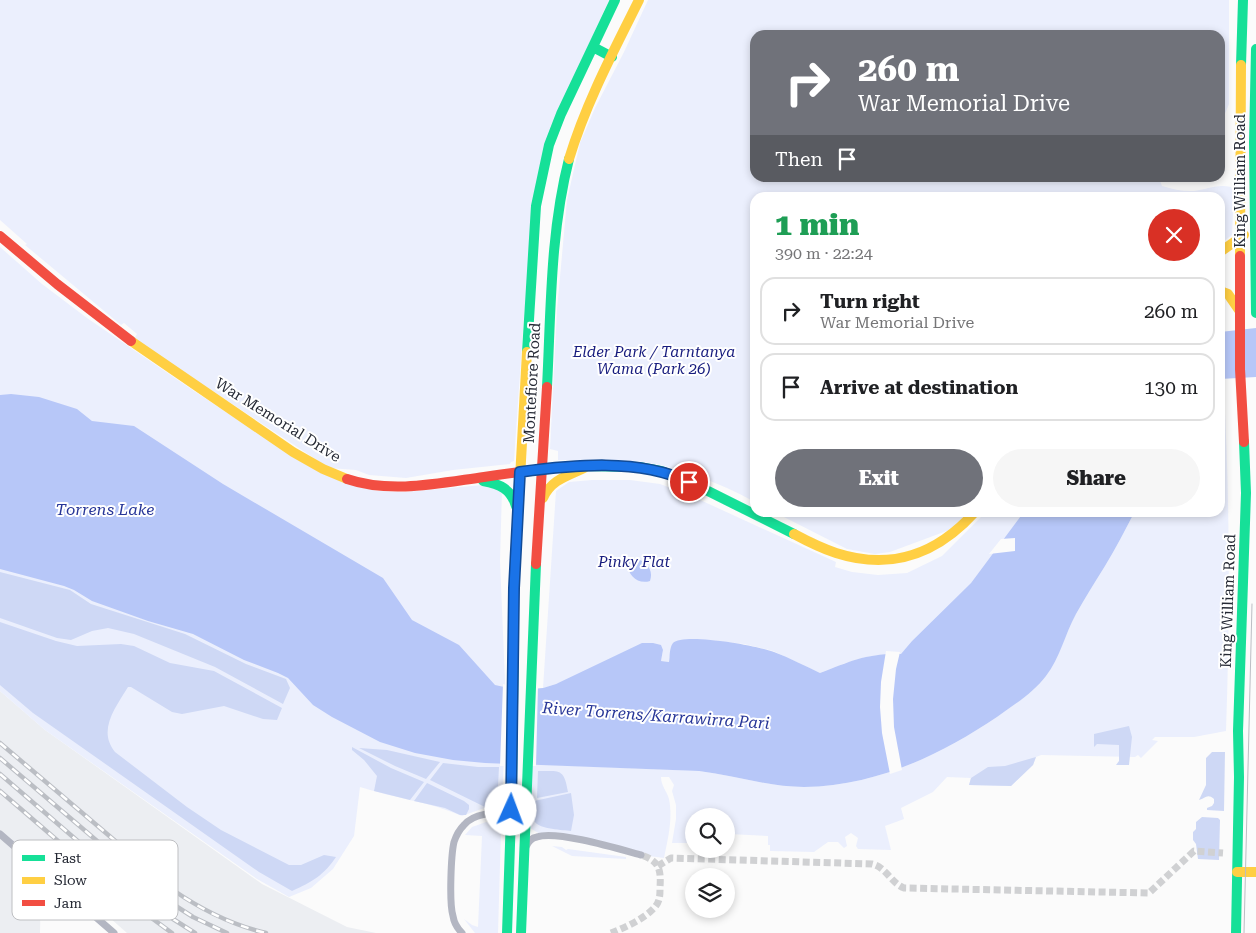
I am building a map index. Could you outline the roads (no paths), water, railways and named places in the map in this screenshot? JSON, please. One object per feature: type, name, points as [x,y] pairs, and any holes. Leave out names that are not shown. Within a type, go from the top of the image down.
[{"type":"main road","name":"Montefiore Road","points":[[507,933],[512,786],[514,588],[536,206],[549,145],[561,114],[615,0]]},
{"type":"main road","name":"Montefiore Road","points":[[520,933],[528,786],[535,588],[555,247],[561,192],[578,130],[639,0]]},
{"type":"main road","name":"King William Road","points":[[1236,933],[1238,731],[1245,480],[1240,311],[1241,44],[1243,0]]},
{"type":"main road","points":[[593,47],[612,57]]},
{"type":"main road","name":"King William Road","points":[[1256,48],[1254,142],[1256,312]]},
{"type":"main road","points":[[1225,248],[1255,227]]},
{"type":"main road","name":"War Memorial Drive","points":[[0,236],[46,277],[129,339],[257,428],[323,468],[354,481],[391,486],[417,486],[542,469],[587,466],[641,468],[672,474],[750,512]]},
{"type":"main road","points":[[1225,293],[1228,294],[1240,311]]},
{"type":"main road","points":[[540,511],[548,486],[560,478],[587,466]]},
{"type":"main road","points":[[471,479],[494,483],[508,490],[515,501],[517,519]]},
{"type":"main road","points":[[1245,480],[1256,480]]},
{"type":"main road","name":"War Memorial Drive","points":[[759,517],[822,548],[851,558],[868,560],[898,559],[922,552],[940,544],[966,523],[970,517]]},
{"type":"main road","points":[[1237,872],[1256,872]]},
{"type":"street","points":[[462,933],[456,925],[452,908],[452,851],[456,837],[464,824],[471,820],[492,813],[511,813]]},
{"type":"street","points":[[526,820],[532,830],[545,836]]},
{"type":"street","points":[[0,834],[12,844]]},
{"type":"street","points":[[525,850],[531,839],[545,836],[583,840],[641,855]]},
{"type":"street","points":[[99,920],[114,933]]},
{"type":"water","points":[[1256,328],[1256,377],[1225,379],[1225,331]]},
{"type":"water","name":"Torrens Lake","points":[[11,394],[39,397],[77,409],[92,421],[134,426],[223,484],[383,578],[412,620],[459,645],[495,685],[519,690],[543,688],[556,684],[642,643],[661,645],[663,650],[661,661],[669,662],[673,643],[680,640],[706,639],[722,641],[766,649],[820,673],[850,661],[869,656],[901,654],[971,583],[1020,517],[1132,517],[1113,553],[1076,614],[1055,662],[1041,682],[1017,703],[975,731],[929,756],[881,775],[856,781],[804,787],[777,785],[699,771],[485,763],[453,760],[415,753],[380,742],[313,705],[288,678],[244,660],[193,634],[148,621],[92,601],[64,586],[0,569],[0,395]]},
{"type":"water","points":[[635,558],[648,566],[651,573],[650,581],[637,580],[631,574],[628,561]]},
{"type":"tunnel","points":[[658,866],[671,858],[872,864],[881,868],[895,883],[904,888],[1149,893],[1194,851],[1223,853]]},
{"type":"tunnel","points":[[611,933],[646,915],[655,907],[659,900],[660,876],[658,867],[652,860],[641,855]]},
{"type":"tram line","points":[[1244,933],[1252,604]]},
{"type":"railway","points":[[0,743],[114,840]]},
{"type":"railway","points":[[0,758],[96,840]]},
{"type":"railway","points":[[0,774],[77,840]]},
{"type":"railway","points":[[0,791],[57,840]]},
{"type":"railway","points":[[178,893],[218,916],[241,926],[266,933]]},
{"type":"railway","points":[[178,907],[193,917],[227,933]]},
{"type":"railway","points":[[154,920],[172,933]]},
{"type":"railway","points":[[175,920],[195,933]]},
{"type":"park label","name":"Elder Park / Tarntanya Wama (Park 26)","points":[[654,360]]},
{"type":"park label","name":"Pinky Flat","points":[[634,562]]},
{"type":"water label","name":"River Torrens/Karrawirra Pari","points":[[656,715]]}]
